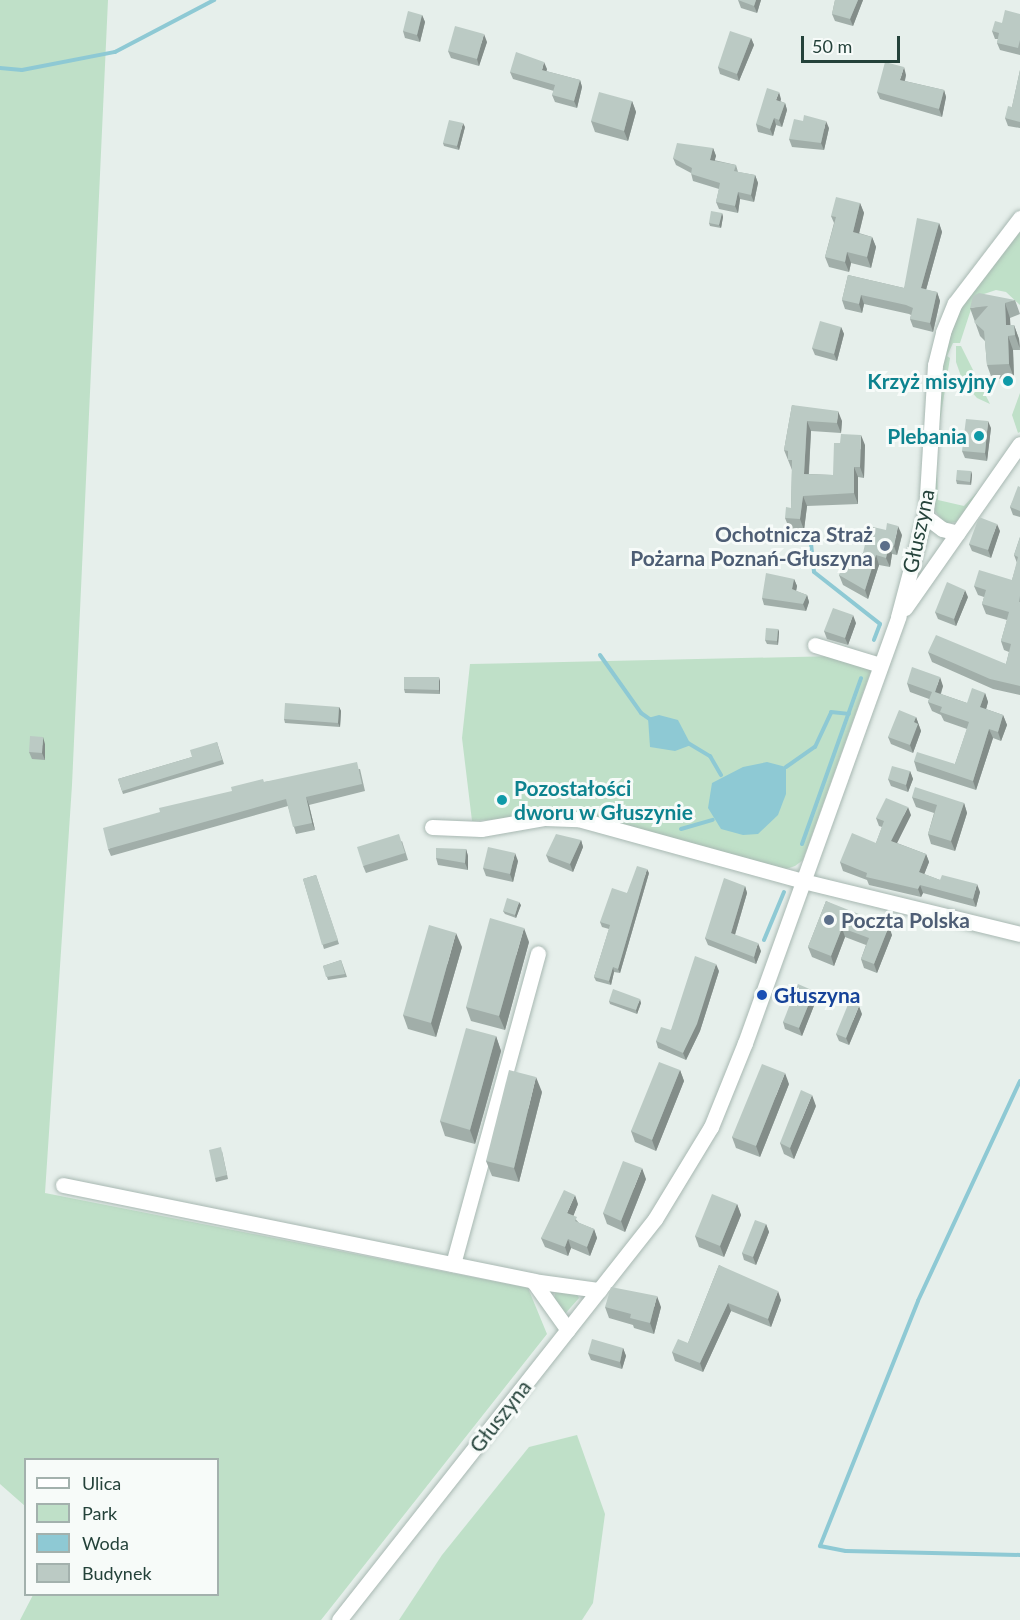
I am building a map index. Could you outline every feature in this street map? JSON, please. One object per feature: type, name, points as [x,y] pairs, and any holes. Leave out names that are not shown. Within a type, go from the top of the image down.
[{"type":"street","name":"Głuszyna","points":[[339,1620],[673,1193],[711,1127],[898,617],[925,516],[935,365],[943,332],[955,303],[1020,218]]},
{"type":"street","name":"Głuszyna","points":[[898,617],[1020,444]]},
{"type":"street","points":[[925,516],[942,529],[957,533]]},
{"type":"street","points":[[815,645],[880,665]]},
{"type":"street","points":[[432,827],[481,829],[545,818],[578,819],[802,881],[1020,934]]},
{"type":"street","points":[[453,1264],[538,953]]},
{"type":"street","points":[[63,1185],[534,1281],[599,1290]]},
{"type":"street","points":[[534,1281],[568,1330]]},
{"type":"green space","points":[[0,0],[108,0],[72,785],[45,1193],[528,1288],[547,1334],[321,1620],[20,1620],[32,1596],[219,1596],[219,1458],[24,1458],[24,1505],[0,1484]]},
{"type":"green space","points":[[1020,230],[1020,305],[1006,292],[996,290],[975,297],[960,343],[953,343],[947,356],[950,358],[936,446],[938,500],[964,506],[986,483],[956,522],[944,524],[931,505],[934,431],[945,350],[960,308]]},
{"type":"green space","points":[[956,346],[961,346],[990,404],[977,398],[963,382],[956,362]]},
{"type":"green space","points":[[1020,393],[1020,432],[1018,433],[1012,415]]},
{"type":"green space","points":[[838,656],[873,665],[803,860],[795,866],[786,869],[579,814],[472,821],[462,738],[470,664]]},
{"type":"green space","points":[[556,1290],[577,1294],[579,1298],[564,1315],[554,1299]]},
{"type":"green space","points":[[577,1435],[605,1514],[593,1603],[582,1620],[399,1620],[442,1555],[529,1447]]},
{"type":"water","points":[[659,715],[678,720],[691,745],[675,751],[650,747],[648,718]]},
{"type":"water","points":[[767,762],[786,767],[786,794],[778,815],[758,834],[743,835],[721,829],[708,808],[712,783],[743,767]]},
{"type":"building","points":[[738,0],[756,0],[754,6]]},
{"type":"building","points":[[835,0],[858,0],[850,19],[832,14]]},
{"type":"building","points":[[1005,10],[1020,14],[1018,48],[997,43],[999,33],[992,31],[995,21],[1002,23]]},
{"type":"building","points":[[408,11],[422,15],[417,35],[403,31]]},
{"type":"building","points":[[455,26],[484,34],[477,59],[448,51]]},
{"type":"building","points":[[730,31],[751,38],[737,74],[718,67]]},
{"type":"building","points":[[516,52],[544,62],[542,70],[580,80],[574,101],[552,95],[555,85],[510,72]]},
{"type":"building","points":[[885,62],[904,67],[900,80],[944,90],[939,109],[877,92]]},
{"type":"building","points":[[1020,70],[1020,122],[1005,118],[1008,106],[1012,107]]},
{"type":"building","points":[[767,88],[779,92],[776,100],[785,103],[779,120],[774,118],[770,129],[756,124]]},
{"type":"building","points":[[599,92],[632,101],[624,131],[591,121]]},
{"type":"building","points":[[804,115],[826,121],[821,143],[789,139],[794,119],[803,121]]},
{"type":"building","points":[[449,120],[463,123],[457,146],[443,143]]},
{"type":"building","points":[[677,143],[713,148],[710,160],[736,165],[734,171],[755,175],[751,195],[738,192],[735,206],[716,202],[720,183],[691,174],[692,168],[673,158]]},
{"type":"building","points":[[836,197],[860,203],[853,232],[872,237],[867,257],[847,252],[845,262],[825,257],[836,217],[831,216]]},
{"type":"building","points":[[711,211],[722,213],[719,225],[709,223]]},
{"type":"building","points":[[917,218],[939,223],[921,288],[937,292],[930,323],[910,319],[913,308],[906,305],[861,295],[859,304],[842,300],[848,275],[904,288]]},
{"type":"building","points":[[979,293],[1015,300],[1005,303],[1006,325],[1014,325],[1015,335],[1008,336],[1009,364],[987,365],[984,331],[974,322],[988,306],[970,308],[973,296]]},
{"type":"building","points":[[820,321],[841,327],[834,354],[812,348]]},
{"type":"building","points":[[792,405],[838,411],[837,423],[807,421],[804,474],[833,475],[834,443],[840,443],[841,434],[861,435],[860,467],[854,467],[854,493],[803,496],[800,519],[785,518],[786,507],[791,508],[792,460],[788,460],[788,451],[784,450]]},
{"type":"building","name":"Plebania","points":[[966,419],[988,421],[985,453],[962,451]]},
{"type":"building","points":[[957,470],[971,471],[970,482],[956,480]]},
{"type":"building","points":[[1018,486],[1020,487],[1020,511],[1010,507]]},
{"type":"building","points":[[979,517],[997,524],[988,550],[969,544]]},
{"type":"building","points":[[887,523],[898,526],[894,546],[889,545],[886,558],[876,555],[865,590],[839,575],[843,564],[851,567],[854,556],[863,553],[869,526],[886,530]]},
{"type":"building","points":[[1020,537],[1020,686],[990,679],[928,652],[936,635],[1006,664],[1011,644],[1001,641],[1009,612],[982,604],[986,590],[974,586],[979,570],[1012,580],[1018,557],[1014,555]]},
{"type":"building","points":[[766,573],[794,579],[792,589],[807,595],[803,604],[762,598]]},
{"type":"building","points":[[947,582],[965,590],[954,619],[935,612]]},
{"type":"building","points":[[833,608],[853,615],[845,638],[824,631]]},
{"type":"building","points":[[766,628],[778,629],[777,641],[765,640]]},
{"type":"building","points":[[912,667],[940,677],[935,692],[967,703],[972,688],[985,693],[980,707],[1003,715],[998,732],[989,729],[973,781],[914,761],[917,752],[955,764],[969,722],[940,712],[942,707],[928,702],[932,692],[907,683]]},
{"type":"building","points":[[404,677],[439,677],[439,690],[404,689]]},
{"type":"building","points":[[285,703],[339,707],[338,723],[284,719]]},
{"type":"building","points":[[899,710],[916,717],[914,722],[918,724],[910,745],[888,737]]},
{"type":"building","points":[[30,736],[43,737],[42,753],[29,752]]},
{"type":"building","points":[[217,742],[222,760],[122,791],[118,779],[192,757],[190,750]]},
{"type":"building","points":[[357,762],[362,784],[306,797],[312,823],[293,827],[286,799],[108,849],[103,828],[160,812],[159,808],[232,791],[231,787],[263,779],[264,782]]},
{"type":"building","points":[[892,766],[910,771],[906,785],[888,779]]},
{"type":"building","points":[[915,787],[964,803],[951,841],[928,834],[937,805],[912,797]]},
{"type":"building","points":[[886,798],[908,807],[891,841],[926,854],[919,872],[940,880],[942,875],[977,884],[973,899],[920,885],[918,889],[866,877],[867,873],[840,862],[852,833],[876,843],[884,821],[876,818]]},
{"type":"building","points":[[399,834],[405,853],[363,866],[357,847]]},
{"type":"building","points":[[556,834],[581,840],[570,864],[546,855]]},
{"type":"building","points":[[488,847],[515,853],[510,874],[483,868]]},
{"type":"building","points":[[436,848],[466,849],[465,863],[436,858]]},
{"type":"building","points":[[637,866],[647,869],[618,969],[613,967],[609,981],[594,977],[610,925],[600,922],[612,888],[627,893]]},
{"type":"building","points":[[316,875],[338,940],[322,945],[303,879]]},
{"type":"building","points":[[724,878],[745,886],[731,933],[758,943],[754,957],[705,938]]},
{"type":"building","points":[[507,898],[519,902],[515,915],[503,911]]},
{"type":"building","points":[[826,901],[889,926],[874,964],[861,959],[869,938],[842,928],[831,956],[808,947]]},
{"type":"building","points":[[490,918],[524,928],[499,1016],[466,1007]]},
{"type":"building","points":[[429,925],[456,933],[431,1023],[403,1015]]},
{"type":"building","points":[[695,956],[716,964],[697,1024],[683,1053],[656,1041],[661,1027],[671,1030]]},
{"type":"building","points":[[341,960],[345,974],[326,977],[323,966]]},
{"type":"building","points":[[798,984],[814,991],[799,1028],[783,1022]]},
{"type":"building","points":[[613,989],[640,999],[636,1010],[609,1001]]},
{"type":"building","points":[[849,1002],[859,1006],[846,1038],[836,1034]]},
{"type":"building","points":[[466,1028],[496,1036],[470,1130],[440,1121]]},
{"type":"building","points":[[659,1062],[680,1070],[652,1140],[631,1131]]},
{"type":"building","points":[[762,1064],[785,1073],[756,1146],[732,1137]]},
{"type":"building","points":[[509,1070],[536,1077],[514,1168],[486,1161]]},
{"type":"building","points":[[801,1090],[812,1095],[790,1148],[780,1143]]},
{"type":"building","points":[[221,1147],[227,1175],[215,1178],[209,1150]]},
{"type":"building","points":[[623,1161],[642,1168],[621,1221],[603,1213]]},
{"type":"building","points":[[564,1190],[575,1195],[567,1213],[577,1217],[575,1221],[594,1229],[587,1247],[568,1239],[565,1247],[541,1238]]},
{"type":"building","points":[[712,1194],[737,1204],[720,1246],[695,1236]]},
{"type":"building","points":[[755,1220],[766,1224],[753,1257],[742,1253]]},
{"type":"building","points":[[719,1265],[778,1291],[768,1319],[728,1303],[700,1363],[672,1352],[678,1339],[688,1343]]},
{"type":"building","points":[[611,1287],[657,1296],[650,1323],[630,1318],[631,1314],[605,1307]]},
{"type":"building","points":[[592,1339],[623,1348],[620,1362],[588,1353]]},
{"type":"waterway","points":[[0,68],[22,70],[115,52],[214,0]]},
{"type":"waterway","points":[[810,534],[814,572],[880,624],[874,640]]},
{"type":"waterway","points":[[600,655],[641,713],[651,720]]},
{"type":"waterway","points":[[802,844],[861,678]]},
{"type":"waterway","points":[[786,767],[815,747],[831,712],[849,714]]},
{"type":"waterway","points":[[688,743],[710,756],[721,775]]},
{"type":"waterway","points":[[681,829],[713,820]]},
{"type":"waterway","points":[[764,940],[784,892]]},
{"type":"waterway","points":[[1020,1081],[918,1301],[820,1546],[846,1551],[1020,1555]]},
{"type":"place","name":"Krzyż misyjny","points":[[1008,381]]},
{"type":"place","name":"Plebania","points":[[979,436]]},
{"type":"place","name":"Ochotnicza Straż Pożarna Poznań-Głuszyna","points":[[885,546]]},
{"type":"place","name":"Pozostałości dworu w Głuszynie","points":[[502,800]]},
{"type":"place","name":"Poczta Polska","points":[[829,920]]},
{"type":"place","name":"Głuszyna","points":[[762,995]]}]
